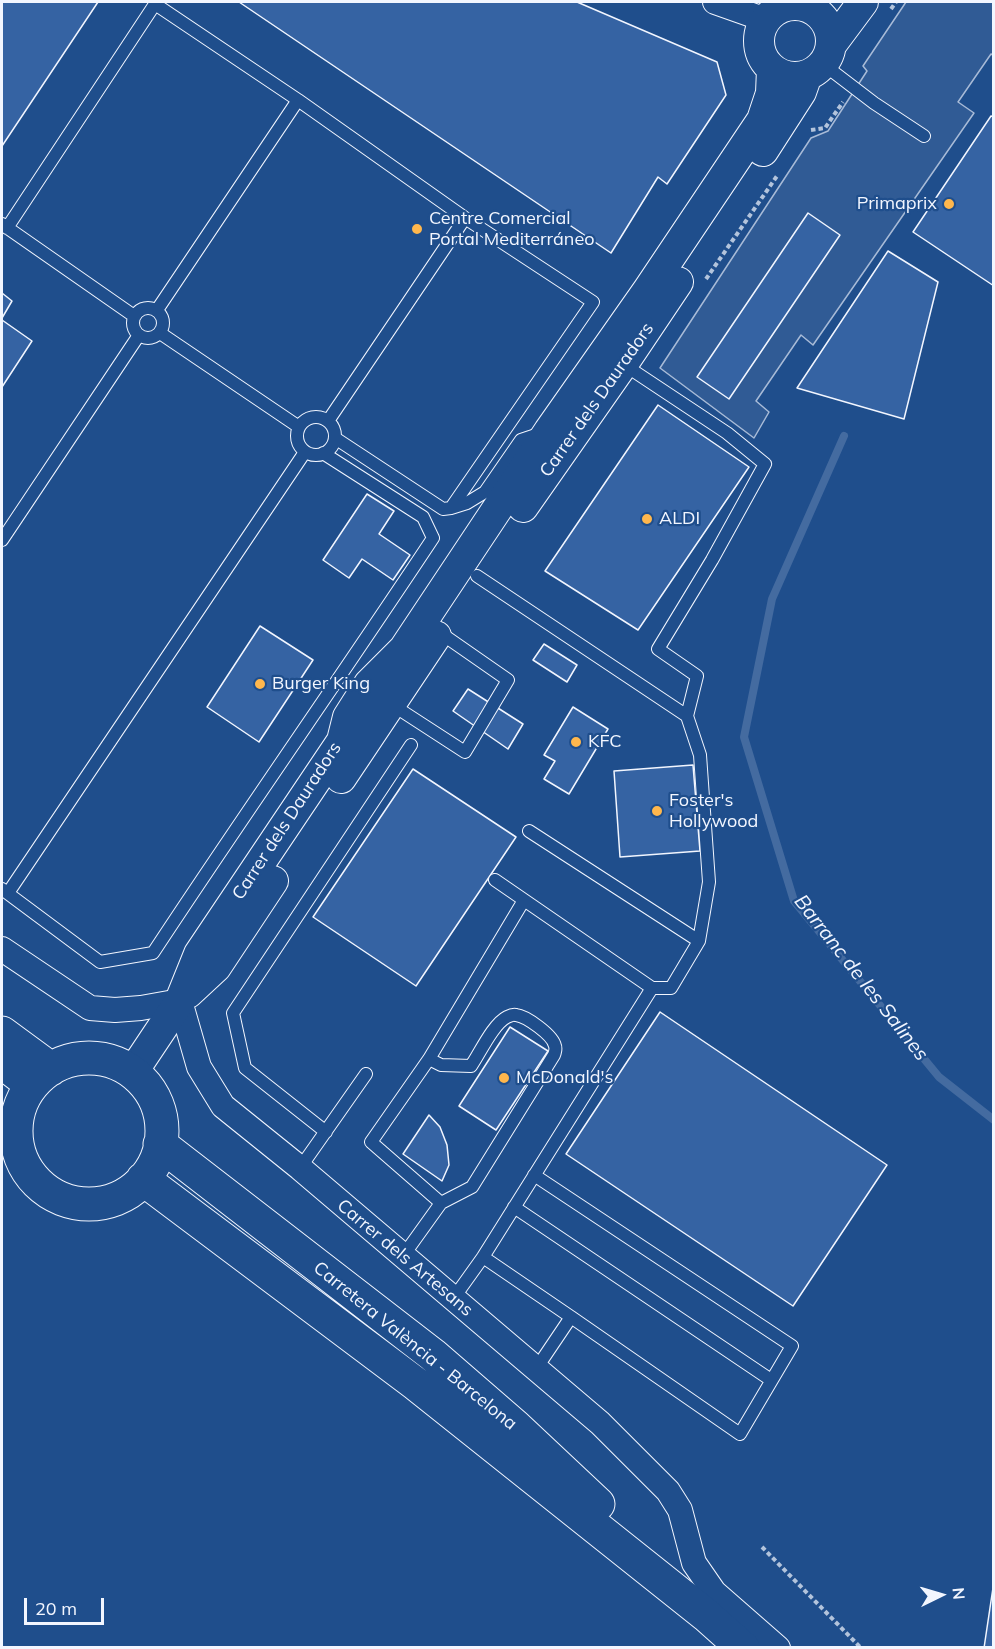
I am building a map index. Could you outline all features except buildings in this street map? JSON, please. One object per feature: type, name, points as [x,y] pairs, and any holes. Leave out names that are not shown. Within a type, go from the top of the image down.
[{"type":"main road","points":[[2,1033],[41,1077]]},
{"type":"main road","points":[[98,1059],[122,1066],[132,1073],[141,1081],[155,1101],[162,1125],[159,1150],[150,1172],[133,1189],[113,1201],[90,1205],[67,1201],[46,1191],[30,1174],[19,1153],[16,1130],[20,1107],[41,1077],[73,1060],[98,1059]]},
{"type":"main road","points":[[2,1062],[41,1077]]},
{"type":"main road","name":"Carretera València - Barcelona","points":[[160,1144],[433,1355],[516,1426],[683,1584],[706,1615]]},
{"type":"main road","name":"Carretera València - Barcelona","points":[[143,1179],[416,1384],[743,1647]]},
{"type":"street","points":[[715,2],[766,20]]},
{"type":"street","name":"Carrer dels Dauradors","points":[[180,1001],[216,967],[384,712],[623,364],[820,61],[863,2]]},
{"type":"street","points":[[807,4],[807,7],[825,22],[830,33],[820,61],[789,76],[772,69],[765,61],[759,40],[766,20],[774,12],[784,7],[807,4]]},
{"type":"street","name":"Carrer dels Dauradors","points":[[384,712],[375,692],[549,430],[648,290],[762,120],[771,93],[772,69]]},
{"type":"street","name":"Carrer dels Dauradors","points":[[132,1073],[180,1001],[199,954],[342,741],[348,717],[369,684],[404,649]]},
{"type":"street","points":[[2,949],[90,1008],[115,1010],[141,1008],[180,1001]]},
{"type":"street","name":"Carrer dels Artesans","points":[[180,1001],[199,1067],[223,1106],[300,1168],[600,1423],[668,1491],[680,1510],[694,1563],[714,1592],[778,1647]]},
{"type":"lane","points":[[153,3],[169,2]]},
{"type":"lane","points":[[153,3],[298,100],[465,218],[593,302],[451,508]]},
{"type":"lane","points":[[134,316],[4,226],[153,3]]},
{"type":"lane","points":[[820,61],[874,103],[924,136]]},
{"type":"lane","points":[[157,310],[298,100]]},
{"type":"lane","points":[[328,421],[465,218]]},
{"type":"lane","points":[[147,307],[157,310],[161,313],[164,323],[160,333],[152,338],[139,334],[133,326],[134,316],[147,307]]},
{"type":"lane","points":[[160,333],[298,427]]},
{"type":"lane","points":[[2,540],[139,334]]},
{"type":"lane","points":[[495,880],[652,988],[671,988],[699,941],[710,882],[700,754],[687,716],[697,676],[658,649],[712,560],[765,464],[727,433],[623,364]]},
{"type":"lane","points":[[312,417],[328,421],[334,432],[329,450],[317,455],[305,452],[298,443],[298,427],[306,419],[312,417]]},
{"type":"lane","points":[[334,438],[443,509],[467,503],[485,492],[521,440],[549,430]]},
{"type":"lane","points":[[305,452],[5,891],[100,962],[153,953],[224,844],[356,655],[433,538],[423,517],[323,453]]},
{"type":"lane","points":[[477,576],[687,716]]},
{"type":"lane","points":[[384,712],[465,752],[508,680],[439,632]]},
{"type":"lane","points":[[326,1132],[245,1068],[232,1013],[411,745]]},
{"type":"lane","points":[[529,831],[699,941]]},
{"type":"lane","points":[[441,1203],[371,1142],[429,1059],[524,900]]},
{"type":"lane","points":[[453,1299],[483,1257],[652,988]]},
{"type":"lane","points":[[403,1257],[441,1203],[472,1186],[554,1055],[556,1047],[544,1031],[515,1014],[499,1022],[471,1066],[441,1065],[429,1059]]},
{"type":"lane","points":[[300,1168],[366,1074]]},
{"type":"lane","points":[[483,1257],[740,1434],[792,1346],[534,1175]]},
{"type":"lane","points":[[514,1207],[771,1380]]},
{"type":"lane","points":[[536,1369],[571,1317]]},
{"type":"path","points":[[762,1547],[861,1647]]},
{"type":"shaded area","points":[[906,2],[993,2],[993,55],[991,54],[958,102],[974,113],[813,345],[801,335],[756,401],[769,412],[754,438],[660,368],[811,138],[828,131],[867,71],[863,66]]},
{"type":"waterway","name":"Barranc de les Salines","points":[[844,436],[772,599],[744,737],[794,901],[939,1077],[994,1120]]},
{"type":"place","name":"Primaprix","points":[[949,204]]},
{"type":"place","name":"Centre Comercial Portal Mediterráneo","points":[[417,229]]},
{"type":"place","name":"ALDI","points":[[647,519]]},
{"type":"place","name":"Burger King","points":[[260,684]]},
{"type":"place","name":"KFC","points":[[576,742]]},
{"type":"place","name":"Foster's Hollywood","points":[[657,811]]},
{"type":"place","name":"McDonald's","points":[[504,1078]]}]
